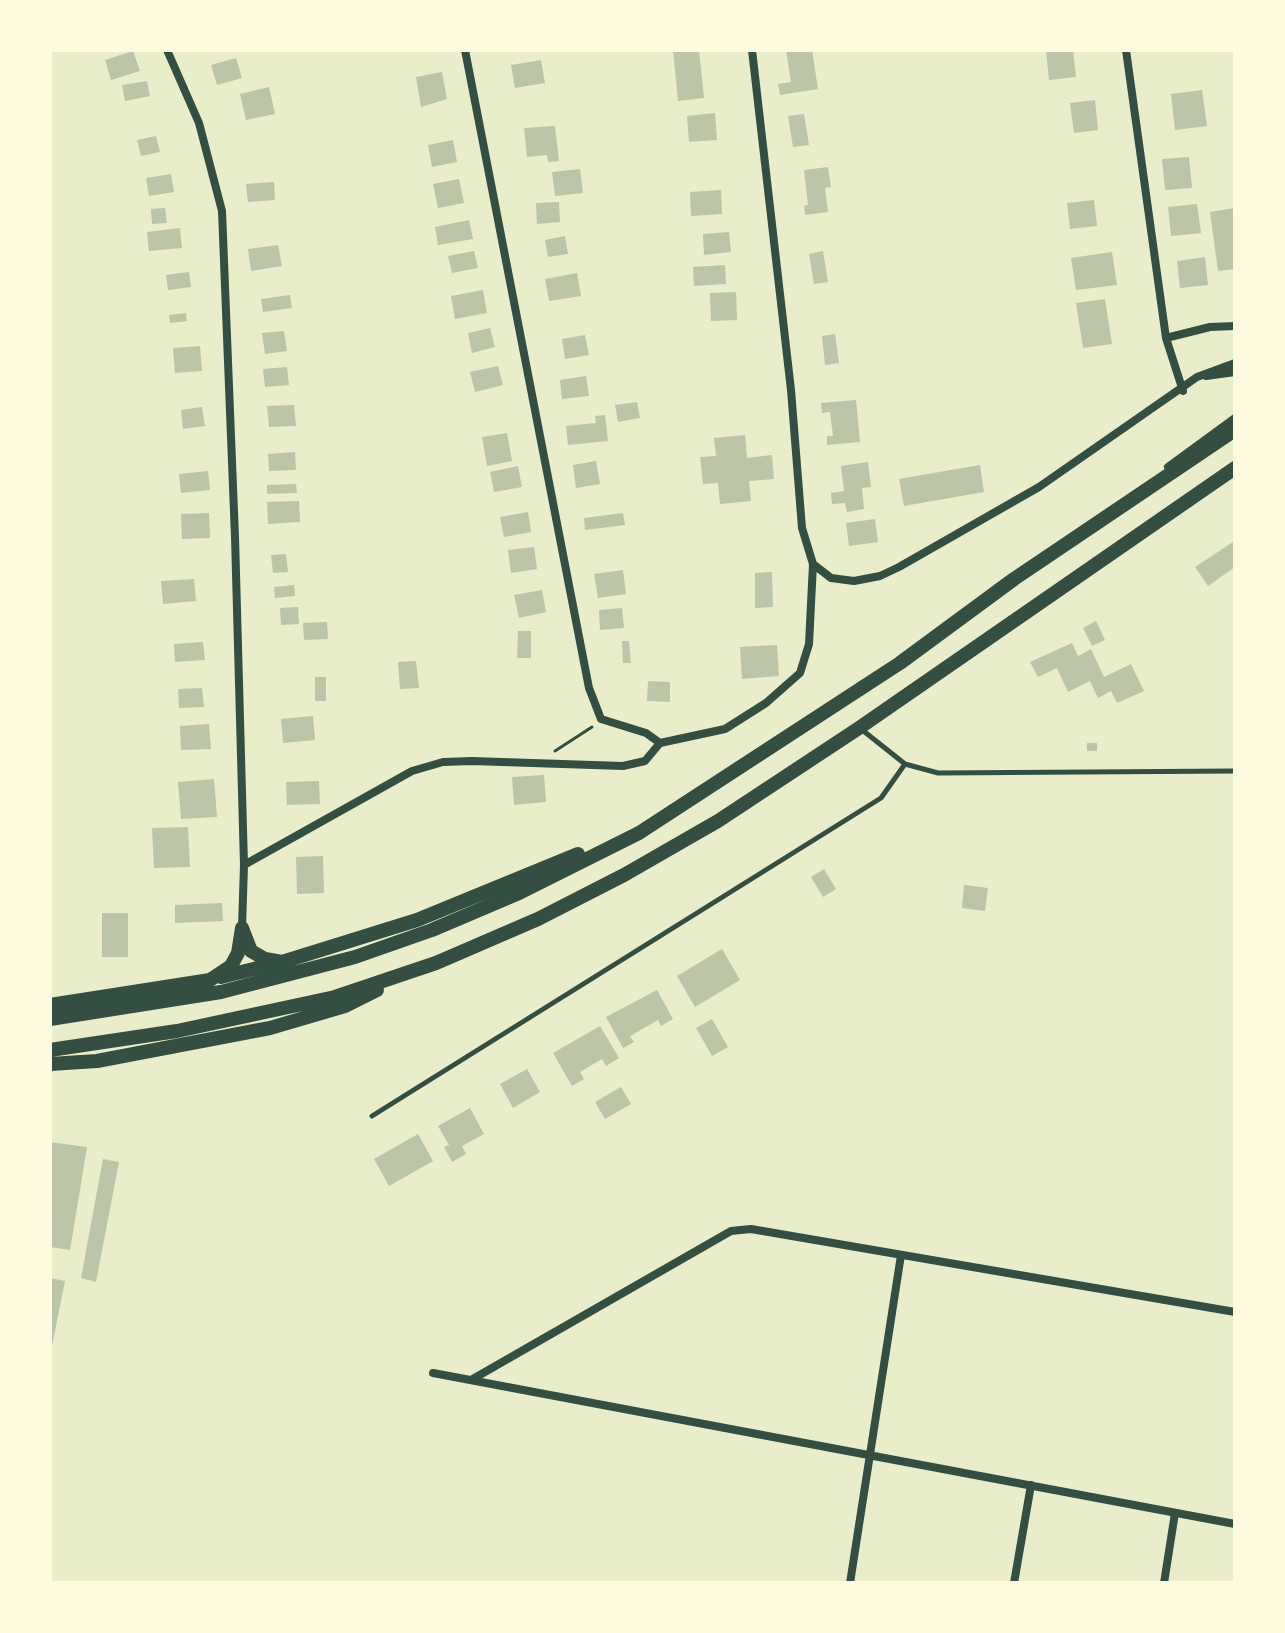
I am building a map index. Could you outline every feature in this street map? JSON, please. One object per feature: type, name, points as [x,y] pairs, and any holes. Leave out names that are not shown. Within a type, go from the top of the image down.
[{"type":"main road","points":[[52,1012],[221,992],[368,952],[519,893],[639,833],[687,803],[900,663],[1091,527],[1235,430]]},
{"type":"main road","points":[[53,1057],[309,1003],[436,963],[538,919],[624,875],[718,821],[859,728],[1235,468]]},
{"type":"main road","points":[[52,1012],[282,962],[417,920],[580,853],[687,803]]},
{"type":"main road","points":[[242,928],[251,951],[265,959],[282,962]]},
{"type":"main road","points":[[210,980],[231,966],[238,953],[242,928]]},
{"type":"street","points":[[167,50],[199,123],[222,211],[244,865],[242,928]]},
{"type":"street","points":[[465,50],[589,688],[601,719],[646,733],[660,743]]},
{"type":"street","points":[[244,865],[412,771],[443,762],[623,766],[645,761],[660,743],[725,729],[766,703],[800,673],[809,644],[813,564],[802,528],[783,314],[752,50]]},
{"type":"street","points":[[1126,50],[1166,338],[1183,391]]},
{"type":"street","points":[[1166,338],[1210,327],[1235,326]]},
{"type":"street","points":[[813,564],[831,578],[854,581],[890,572],[954,539],[1039,487],[1183,391],[1197,377],[1235,363]]},
{"type":"street","points":[[1197,377],[1235,372]]},
{"type":"street","points":[[1091,527],[1095,520],[1235,418]]},
{"type":"street","points":[[471,1380],[731,1231],[751,1229],[1235,1312]]},
{"type":"street","points":[[850,1583],[901,1255]]},
{"type":"street","points":[[433,1373],[1235,1524]]},
{"type":"street","points":[[1014,1583],[1031,1485]]},
{"type":"street","points":[[1164,1583],[1175,1513]]},
{"type":"lane","points":[[859,728],[905,764],[938,773],[1235,771]]},
{"type":"lane","points":[[372,1116],[881,798],[905,764]]},
{"type":"path","points":[[553,752],[601,719]]},
{"type":"building","points":[[673,50],[699,50],[704,98],[678,101]]},
{"type":"building","points":[[786,50],[812,50],[818,89],[780,95],[778,84],[791,82]]},
{"type":"building","points":[[1046,50],[1073,50],[1076,77],[1049,80]]},
{"type":"building","points":[[133,51],[140,71],[111,80],[105,60]]},
{"type":"building","points":[[236,58],[242,78],[217,85],[211,65]]},
{"type":"building","points":[[541,60],[545,83],[515,88],[511,65]]},
{"type":"building","points":[[442,72],[447,99],[421,107],[416,77]]},
{"type":"building","points":[[147,81],[150,96],[125,101],[122,85]]},
{"type":"building","points":[[269,87],[275,114],[246,120],[240,94]]},
{"type":"building","points":[[1202,90],[1207,126],[1175,130],[1171,94]]},
{"type":"building","points":[[1095,100],[1098,130],[1074,133],[1070,103]]},
{"type":"building","points":[[715,113],[717,140],[689,142],[687,116]]},
{"type":"building","points":[[804,114],[809,145],[793,147],[788,116]]},
{"type":"building","points":[[555,126],[559,161],[548,162],[547,155],[527,157],[524,128]]},
{"type":"building","points":[[156,136],[160,152],[141,156],[137,140]]},
{"type":"building","points":[[453,140],[457,162],[432,167],[428,145]]},
{"type":"building","points":[[1189,157],[1192,188],[1165,190],[1162,159]]},
{"type":"building","points":[[828,167],[831,187],[825,188],[828,212],[805,215],[804,206],[808,205],[804,170]]},
{"type":"building","points":[[580,169],[583,193],[555,196],[552,172]]},
{"type":"building","points":[[171,174],[174,192],[149,196],[146,178]]},
{"type":"building","points":[[459,179],[464,203],[438,208],[433,184]]},
{"type":"building","points":[[274,182],[275,200],[248,202],[246,184]]},
{"type":"building","points":[[721,190],[722,214],[691,216],[690,192]]},
{"type":"building","points":[[1094,200],[1097,226],[1070,229],[1067,203]]},
{"type":"building","points":[[559,202],[560,222],[537,224],[536,203]]},
{"type":"building","points":[[1197,204],[1201,233],[1171,236],[1168,207]]},
{"type":"building","points":[[165,208],[167,223],[152,224],[151,209]]},
{"type":"building","points":[[1235,208],[1235,269],[1218,271],[1210,212]]},
{"type":"building","points":[[469,220],[473,239],[438,245],[435,227]]},
{"type":"building","points":[[180,228],[182,248],[149,251],[147,232]]},
{"type":"building","points":[[729,232],[731,252],[704,255],[703,234]]},
{"type":"building","points":[[565,236],[568,254],[548,257],[545,240]]},
{"type":"building","points":[[278,245],[282,266],[251,271],[248,249]]},
{"type":"building","points":[[474,251],[478,268],[452,273],[448,256]]},
{"type":"building","points":[[823,251],[828,282],[814,284],[809,254]]},
{"type":"building","points":[[1112,252],[1117,285],[1076,290],[1071,258]]},
{"type":"building","points":[[1205,257],[1208,285],[1180,288],[1177,261]]},
{"type":"building","points":[[725,265],[726,284],[694,286],[693,267]]},
{"type":"building","points":[[189,272],[191,287],[168,290],[166,275]]},
{"type":"building","points":[[577,273],[581,296],[549,301],[545,279]]},
{"type":"building","points":[[483,290],[487,313],[455,319],[451,296]]},
{"type":"building","points":[[736,292],[737,320],[711,321],[710,293]]},
{"type":"building","points":[[290,295],[292,308],[263,312],[261,299]]},
{"type":"building","points":[[1105,299],[1112,344],[1083,348],[1076,303]]},
{"type":"building","points":[[186,313],[187,321],[170,323],[169,315]]},
{"type":"building","points":[[490,328],[495,347],[472,353],[468,333]]},
{"type":"building","points":[[284,331],[287,351],[265,354],[262,333]]},
{"type":"building","points":[[835,334],[839,363],[825,365],[822,336]]},
{"type":"building","points":[[585,335],[589,355],[565,359],[562,339]]},
{"type":"building","points":[[200,346],[202,371],[175,373],[173,348]]},
{"type":"building","points":[[498,366],[503,385],[475,392],[470,372]]},
{"type":"building","points":[[287,367],[289,385],[265,387],[263,369]]},
{"type":"building","points":[[586,376],[589,396],[562,399],[560,380]]},
{"type":"building","points":[[856,400],[860,442],[827,445],[827,436],[833,436],[830,412],[822,413],[821,403]]},
{"type":"building","points":[[637,402],[640,418],[618,422],[615,405]]},
{"type":"building","points":[[294,405],[296,426],[269,427],[267,406]]},
{"type":"building","points":[[202,407],[205,426],[183,429],[181,410]]},
{"type":"building","points":[[605,415],[608,441],[568,445],[566,426],[596,423],[595,416]]},
{"type":"building","points":[[507,433],[512,461],[487,466],[482,437]]},
{"type":"building","points":[[745,435],[747,458],[772,455],[774,479],[749,481],[751,501],[720,504],[718,483],[703,484],[700,457],[716,456],[714,438]]},
{"type":"building","points":[[295,452],[296,470],[269,471],[268,454]]},
{"type":"building","points":[[596,461],[600,484],[576,488],[573,465]]},
{"type":"building","points":[[868,462],[871,487],[862,488],[864,509],[847,512],[845,503],[832,504],[831,493],[844,491],[841,466]]},
{"type":"building","points":[[980,465],[984,492],[904,506],[899,479]]},
{"type":"building","points":[[518,466],[522,487],[494,492],[490,472]]},
{"type":"building","points":[[208,471],[210,490],[181,493],[179,474]]},
{"type":"building","points":[[296,484],[297,493],[267,494],[267,485]]},
{"type":"building","points":[[299,501],[300,522],[268,524],[267,502]]},
{"type":"building","points":[[528,512],[531,532],[504,537],[500,517]]},
{"type":"building","points":[[209,513],[210,538],[182,539],[181,514]]},
{"type":"building","points":[[623,513],[625,525],[585,530],[584,518]]},
{"type":"building","points":[[875,519],[878,542],[849,546],[846,523]]},
{"type":"building","points":[[1233,542],[1235,567],[1208,586],[1195,567]]},
{"type":"building","points":[[534,547],[537,569],[511,573],[508,550]]},
{"type":"building","points":[[286,554],[288,572],[273,573],[271,555]]},
{"type":"building","points":[[623,570],[626,594],[598,598],[594,574]]},
{"type":"building","points":[[772,572],[773,607],[755,608],[755,573]]},
{"type":"building","points":[[194,579],[196,601],[163,604],[161,581]]},
{"type":"building","points":[[294,585],[295,596],[275,598],[274,587]]},
{"type":"building","points":[[542,590],[546,612],[519,618],[514,595]]},
{"type":"building","points":[[298,607],[299,624],[281,625],[280,608]]},
{"type":"building","points":[[622,608],[624,628],[600,630],[599,610]]},
{"type":"building","points":[[1096,621],[1105,640],[1092,646],[1083,628]]},
{"type":"building","points":[[327,622],[328,639],[304,640],[303,623]]},
{"type":"building","points":[[518,631],[531,631],[531,658],[517,658]]},
{"type":"building","points":[[622,641],[629,641],[631,663],[623,663]]},
{"type":"building","points":[[203,642],[205,660],[175,662],[174,644]]},
{"type":"building","points":[[1072,643],[1078,656],[1091,649],[1104,677],[1131,664],[1144,691],[1117,703],[1111,691],[1098,698],[1090,681],[1068,692],[1057,668],[1038,677],[1030,662]]},
{"type":"building","points":[[777,645],[779,676],[742,679],[740,647]]},
{"type":"building","points":[[416,661],[419,688],[400,689],[398,662]]},
{"type":"building","points":[[315,677],[326,677],[326,701],[315,701]]},
{"type":"building","points":[[648,681],[670,682],[670,702],[647,701]]},
{"type":"building","points":[[202,688],[204,707],[179,708],[178,689]]},
{"type":"building","points":[[313,716],[315,740],[283,743],[281,719]]},
{"type":"building","points":[[209,724],[211,749],[181,750],[180,726]]},
{"type":"building","points":[[1087,743],[1097,743],[1097,751],[1087,751]]},
{"type":"building","points":[[544,775],[546,802],[514,805],[512,777]]},
{"type":"building","points":[[214,779],[217,817],[181,819],[178,782]]},
{"type":"building","points":[[319,781],[320,804],[287,805],[286,782]]},
{"type":"building","points":[[188,827],[190,867],[154,868],[152,828]]},
{"type":"building","points":[[323,856],[324,893],[297,894],[296,857]]},
{"type":"building","points":[[824,869],[836,889],[823,897],[811,877]]},
{"type":"building","points":[[964,885],[988,888],[985,911],[962,908]]},
{"type":"building","points":[[222,903],[223,921],[175,923],[175,905]]},
{"type":"building","points":[[102,913],[128,913],[128,957],[102,957]]},
{"type":"building","points":[[722,949],[740,980],[695,1007],[677,976]]},
{"type":"building","points":[[657,990],[673,1019],[661,1026],[658,1020],[630,1036],[634,1042],[623,1048],[606,1017]]},
{"type":"building","points":[[712,1019],[728,1047],[712,1056],[696,1028]]},
{"type":"building","points":[[600,1026],[619,1058],[606,1066],[602,1059],[580,1072],[584,1079],[572,1086],[553,1053]]},
{"type":"building","points":[[527,1069],[540,1092],[513,1108],[500,1084]]},
{"type":"building","points":[[621,1087],[631,1104],[605,1119],[595,1102]]},
{"type":"building","points":[[470,1108],[484,1134],[462,1146],[466,1154],[452,1162],[444,1147],[449,1145],[438,1126]]},
{"type":"building","points":[[418,1134],[433,1161],[389,1186],[374,1159]]},
{"type":"building","points":[[50,1142],[87,1147],[70,1250],[50,1247]]},
{"type":"building","points":[[103,1159],[119,1162],[96,1282],[81,1278]]},
{"type":"building","points":[[50,1278],[65,1281],[51,1351],[50,1351]]}]
